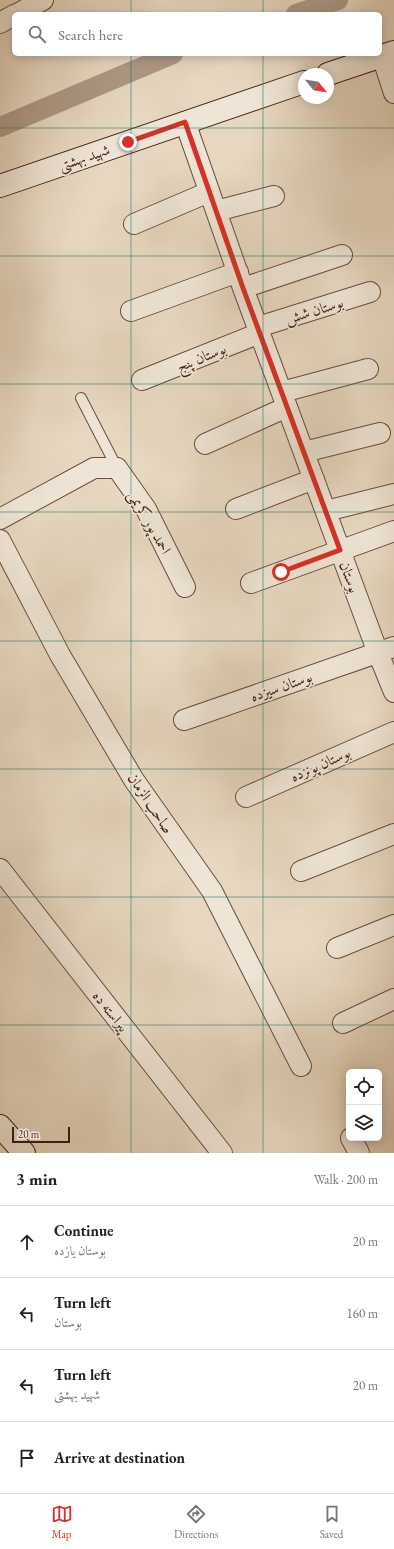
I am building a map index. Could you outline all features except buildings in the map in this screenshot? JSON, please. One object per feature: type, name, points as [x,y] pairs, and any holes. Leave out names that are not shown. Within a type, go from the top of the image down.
[{"type":"main road","points":[[334,72],[388,54]]},
{"type":"main road","name":"شهید بهشتی","points":[[0,186],[298,84]]},
{"type":"main road","points":[[0,1126],[24,1153]]},
{"type":"street","points":[[21,12],[43,0]]},
{"type":"street","points":[[0,23],[12,17]]},
{"type":"street","points":[[388,54],[394,93]]},
{"type":"street","name":"بوستان","points":[[185,122],[284,400],[340,550],[386,650],[394,692]]},
{"type":"street","points":[[134,224],[209,192]]},
{"type":"street","points":[[216,211],[274,196]]},
{"type":"street","points":[[132,310],[241,280],[342,256]]},
{"type":"street","name":"بوستان شش","points":[[259,330],[370,292]]},
{"type":"street","name":"بوستان پنج","points":[[142,380],[259,330]]},
{"type":"street","points":[[205,444],[284,400],[368,369]]},
{"type":"street","points":[[304,452],[380,433]]},
{"type":"street","points":[[0,519],[94,468],[117,468]]},
{"type":"street","name":"احمد پور کریمی","points":[[117,468],[146,509],[185,587]]},
{"type":"street","points":[[236,509],[314,479]]},
{"type":"street","points":[[326,511],[394,494]]},
{"type":"street","points":[[251,582],[394,532]]},
{"type":"street","name":"صاحب الزمان","points":[[0,540],[60,655],[134,780],[212,891],[301,1066]]},
{"type":"street","name":"بوستان سیزده","points":[[184,720],[386,650]]},
{"type":"street","name":"بوستان پونزده","points":[[246,797],[394,732]]},
{"type":"street","points":[[301,871],[394,834]]},
{"type":"street","name":"پیراسته ده","points":[[0,869],[222,1153]]},
{"type":"street","points":[[337,948],[394,925]]},
{"type":"street","points":[[343,1023],[394,999]]},
{"type":"street","points":[[353,1141],[359,1153]]},
{"type":"lane","points":[[81,398],[117,468]]},
{"type":"waterway","points":[[302,12],[338,0]]},
{"type":"waterway","points":[[0,127],[168,56]]},
{"type":"route","points":[[128,142],[185,122],[243,288],[340,550],[281,572]]}]
